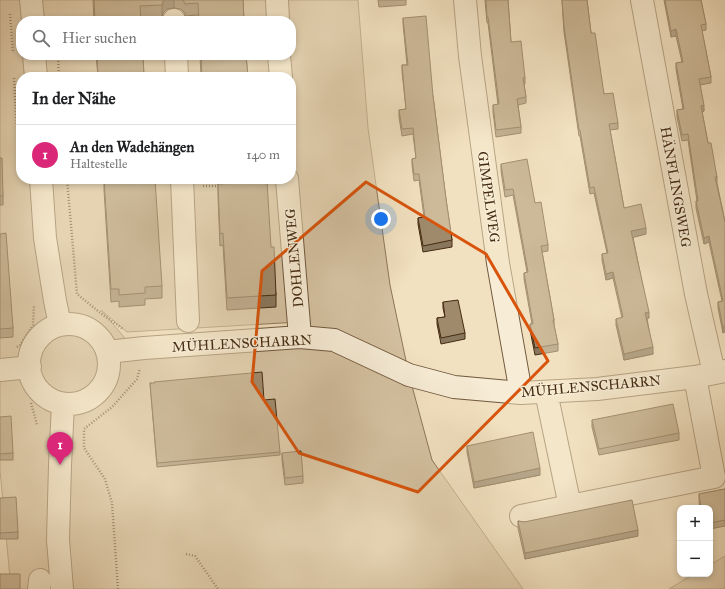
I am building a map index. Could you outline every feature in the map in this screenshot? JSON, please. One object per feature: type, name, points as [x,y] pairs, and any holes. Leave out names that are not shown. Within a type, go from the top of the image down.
[{"type":"street","points":[[31,0],[33,16]]},
{"type":"street","points":[[277,0],[278,16]]},
{"type":"street","name":"GIMPELWEG","points":[[465,0],[470,56],[498,263],[521,393]]},
{"type":"street","name":"HÄNFLINGSWEG","points":[[642,0],[711,374],[720,476]]},
{"type":"street","points":[[34,60],[36,72]]},
{"type":"street","points":[[176,60],[177,72]]},
{"type":"street","points":[[279,60],[281,72]]},
{"type":"street","points":[[32,184],[45,238],[60,325]]},
{"type":"street","points":[[182,184],[188,321]]},
{"type":"street","name":"DOHLENWEG","points":[[288,184],[300,337]]},
{"type":"street","points":[[72,324],[84,327],[94,333],[102,341],[107,352],[109,365],[107,377],[101,389],[83,402],[63,404],[50,399],[40,392],[34,382],[30,367],[30,358],[34,347],[40,337],[49,330],[60,325],[72,324]]},
{"type":"street","name":"MÜHLENSCHARRN","points":[[107,352],[300,337],[334,340],[409,375],[454,387],[521,393],[597,389],[711,374]]},
{"type":"street","points":[[0,370],[30,367]]},
{"type":"street","points":[[546,392],[570,506]]},
{"type":"street","points":[[62,589],[58,540],[63,404]]},
{"type":"street","points":[[522,516],[720,476]]},
{"type":"path","points":[[10,8],[13,56]]},
{"type":"path","points":[[58,60],[59,72]]},
{"type":"path","points":[[14,71],[16,84]]},
{"type":"path","points":[[68,184],[77,294],[127,332]]},
{"type":"path","points":[[14,349],[20,345],[33,325],[34,302]]},
{"type":"path","points":[[118,589],[112,502],[105,478],[84,448],[84,429],[112,407],[137,379],[140,369]]},
{"type":"path","points":[[31,403],[37,425]]},
{"type":"path","points":[[186,554],[196,556],[218,589]]},
{"type":"highlighted area","points":[[366,182],[486,254],[548,361],[418,492],[299,453],[252,382],[262,271]]},
{"type":"shaded area","points":[[0,0],[358,0],[368,128],[390,285],[409,375],[432,460],[523,589],[11,589],[0,470]],"holes":[[[101,310],[127,332],[299,322],[300,337],[135,350]]]},
{"type":"shaded area","points":[[725,556],[725,589],[669,589],[689,577],[713,577],[713,563]]},
{"type":"building","points":[[94,0],[165,0],[163,1],[162,5],[140,6],[141,16],[95,16]]},
{"type":"building","points":[[183,0],[243,0],[244,16],[199,16],[198,3],[185,4]]},
{"type":"building","points":[[486,0],[508,0],[511,42],[521,41],[525,78],[523,78],[526,97],[517,99],[521,127],[496,130],[493,105],[499,104]]},
{"type":"building","points":[[562,0],[587,0],[591,33],[595,33],[604,94],[613,93],[618,123],[609,124],[624,208],[641,204],[646,228],[631,231],[649,312],[645,313],[653,347],[624,354],[616,319],[623,317],[613,272],[606,274],[602,254],[608,253],[594,187],[590,188],[579,130],[564,26]]},
{"type":"building","points":[[665,0],[701,0],[706,24],[701,25],[711,77],[699,79],[704,105],[701,106],[708,143],[711,143],[717,177],[715,177],[725,222],[725,326],[723,327],[718,302],[723,301],[709,236],[704,238],[696,201],[698,201],[688,134],[682,135],[677,110],[684,109],[676,63],[683,62],[676,29],[671,31]]},
{"type":"building","points":[[426,16],[433,96],[452,240],[423,246],[418,218],[425,217],[419,174],[414,174],[412,159],[416,158],[413,128],[402,129],[399,110],[406,109],[402,65],[408,65],[403,18]]},
{"type":"building","points":[[97,60],[143,60],[144,72],[98,72]]},
{"type":"building","points":[[201,60],[246,60],[248,72],[202,72]]},
{"type":"building","points":[[0,158],[2,158],[3,196],[0,196]]},
{"type":"building","points":[[527,159],[535,203],[541,202],[548,245],[541,246],[558,344],[535,348],[530,324],[533,324],[524,273],[528,272],[513,189],[505,190],[501,164]]},
{"type":"building","points":[[104,184],[155,184],[162,286],[145,287],[145,293],[119,295],[119,289],[111,289]]},
{"type":"building","points":[[218,184],[267,184],[271,247],[274,247],[276,295],[227,298],[223,233],[220,234]]},
{"type":"building","points":[[6,233],[13,328],[0,329],[0,234]]},
{"type":"building","points":[[458,300],[465,333],[441,338],[437,318],[445,317],[443,302]]},
{"type":"building","points":[[262,372],[264,400],[275,399],[280,452],[157,463],[150,383]]},
{"type":"building","points":[[673,404],[679,433],[599,449],[592,420]]},
{"type":"building","points":[[11,416],[13,453],[0,454],[0,417]]},
{"type":"building","points":[[533,432],[540,468],[474,482],[467,446]]},
{"type":"building","points":[[301,451],[303,476],[285,478],[282,453]]},
{"type":"building","points":[[725,489],[725,520],[713,522],[713,505],[701,505],[699,494]]},
{"type":"building","points":[[16,497],[18,532],[0,533],[0,498]]},
{"type":"building","points":[[632,500],[638,530],[525,553],[518,521],[524,522]]},
{"type":"building","points":[[0,574],[20,574],[20,589],[0,589]]},
{"type":"place","name":"An den Wadehängen","points":[[60,465]]}]
